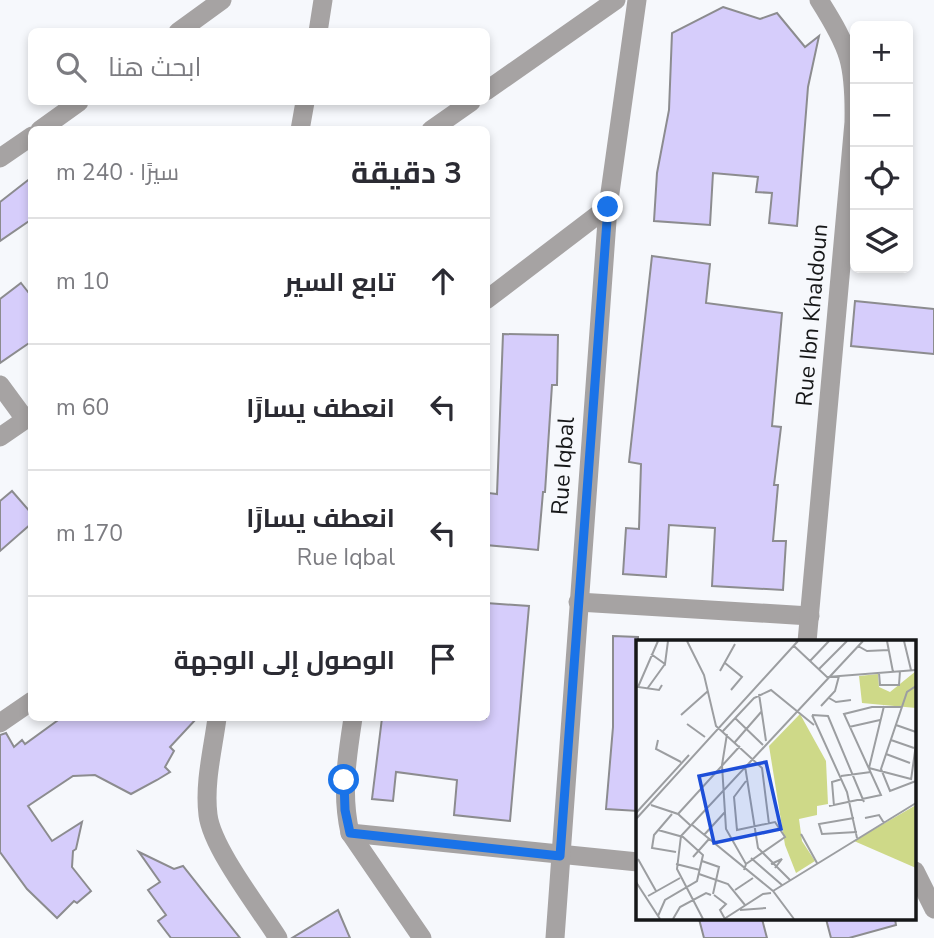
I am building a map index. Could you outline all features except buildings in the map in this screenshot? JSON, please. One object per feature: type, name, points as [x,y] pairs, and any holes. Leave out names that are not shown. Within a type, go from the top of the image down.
[{"type":"street","points":[[184,28],[222,0]]},
{"type":"street","points":[[319,28],[323,0]]},
{"type":"street","points":[[490,87],[615,0]]},
{"type":"street","name":"Rue Iqbal","points":[[554,938],[608,207],[637,0]]},
{"type":"street","name":"Rue Ibn Khaldoun","points":[[807,640],[855,99],[855,75],[849,54],[819,0]]},
{"type":"street","points":[[46,126],[75,105]]},
{"type":"street","points":[[301,126],[304,105]]},
{"type":"street","points":[[437,126],[467,105]]},
{"type":"street","points":[[0,158],[28,139]]},
{"type":"street","points":[[490,297],[608,207]]},
{"type":"street","points":[[0,386],[28,417],[0,437]]},
{"type":"street","points":[[578,602],[810,616]]},
{"type":"street","points":[[0,723],[28,704]]},
{"type":"street","points":[[217,721],[208,786],[208,816],[214,837],[278,938]]},
{"type":"street","points":[[353,721],[344,780],[345,810],[350,833],[422,938]]},
{"type":"street","points":[[350,833],[636,862]]},
{"type":"street","points":[[916,873],[934,909]]},
{"type":"route","points":[[344,780],[345,810],[350,833],[560,856],[608,207]]}]
